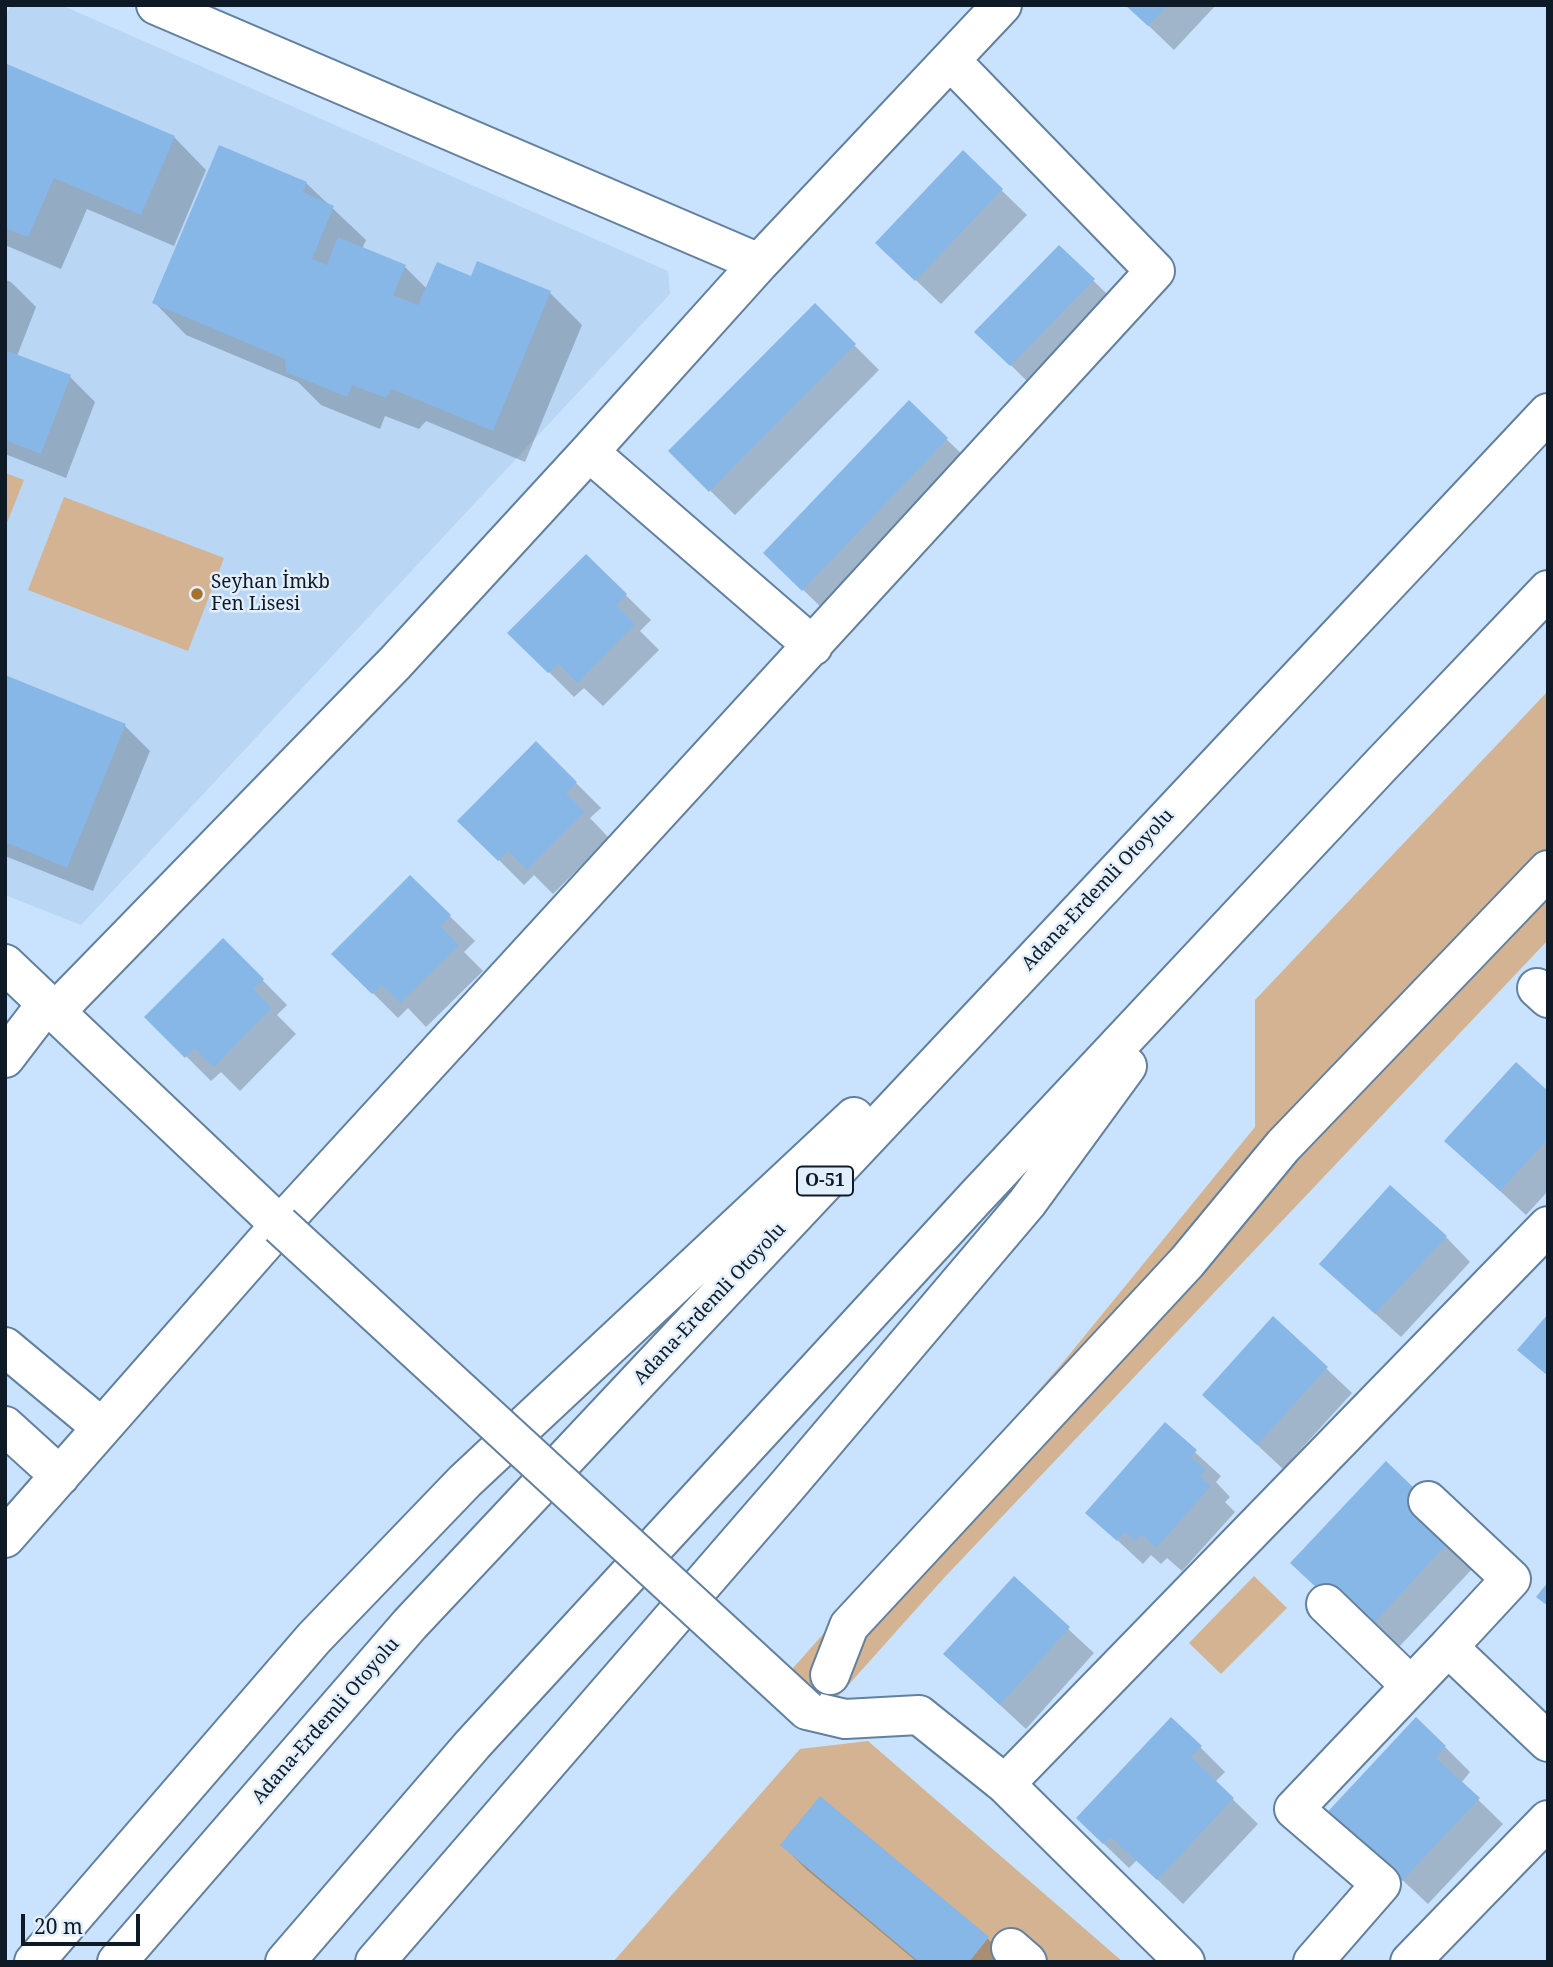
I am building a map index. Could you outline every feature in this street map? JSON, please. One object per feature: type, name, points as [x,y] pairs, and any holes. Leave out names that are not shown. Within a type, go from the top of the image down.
[{"type":"main road","points":[[156,5],[760,263]]},
{"type":"main road","points":[[5,1058],[51,1007],[395,663],[760,263],[1002,5]]},
{"type":"main road","points":[[5,1538],[280,1225],[1154,271],[951,61]]},
{"type":"main road","name":"Adana-Erdemli Otoyolu","points":[[117,1962],[410,1624],[1548,413]]},
{"type":"main road","points":[[589,452],[813,646]]},
{"type":"main road","points":[[285,1962],[473,1744],[976,1197],[1548,590]]},
{"type":"main road","points":[[830,1675],[849,1626],[1187,1262],[1283,1146],[1548,870]]},
{"type":"main road","points":[[34,1962],[314,1638],[464,1481],[1106,881]]},
{"type":"main road","points":[[375,1962],[797,1474],[1027,1203],[1230,926]]},
{"type":"main road","points":[[5,964],[280,1225],[807,1710],[845,1719],[919,1716],[1005,1784],[1185,1962]]},
{"type":"main road","points":[[1005,1784],[1548,1227]]},
{"type":"main road","points":[[5,1347],[101,1427]]},
{"type":"main road","points":[[5,1426],[60,1476]]},
{"type":"main road","points":[[1313,1962],[1381,1884],[1294,1809],[1511,1579],[1428,1501]]},
{"type":"main road","points":[[1326,1604],[1411,1686]]},
{"type":"main road","points":[[1448,1647],[1548,1742]]},
{"type":"main road","points":[[1410,1962],[1548,1820]]},
{"type":"shaded area","name":"Seyhan İmkb Fen Lisesi","points":[[11,5],[61,5],[668,271],[670,294],[81,925],[5,895],[5,18]]},
{"type":"shaded area","points":[[5,473],[24,480],[5,528]]},
{"type":"shaded area","points":[[64,497],[224,558],[188,651],[28,590]]},
{"type":"shaded area","points":[[1548,691],[1548,940],[943,1579],[835,1700],[779,1684],[1060,1366],[1255,1127],[1255,1000]]},
{"type":"shaded area","points":[[1254,1576],[1287,1608],[1221,1674],[1189,1643]]},
{"type":"shaded area","points":[[868,1741],[1123,1962],[613,1962],[800,1749]]},
{"type":"building","points":[[1125,5],[1168,5],[1148,26]]},
{"type":"building","points":[[7,64],[175,136],[141,215],[54,178],[28,237],[5,228]]},
{"type":"building","points":[[219,145],[307,182],[303,192],[334,206],[312,259],[327,265],[338,237],[406,265],[393,295],[418,305],[437,262],[471,276],[477,261],[551,291],[493,431],[392,389],[386,398],[352,385],[347,397],[286,372],[285,359],[152,303]]},
{"type":"building","points":[[963,150],[1003,189],[915,281],[875,243]]},
{"type":"building","points":[[1059,245],[1095,279],[1010,366],[974,332]]},
{"type":"building","points":[[815,303],[856,344],[709,492],[668,451]]},
{"type":"building","points":[[5,350],[71,375],[41,454],[5,440]]},
{"type":"building","points":[[909,400],[948,438],[802,591],[763,553]]},
{"type":"building","points":[[586,554],[627,594],[616,605],[635,624],[577,683],[559,664],[548,673],[507,633]]},
{"type":"building","points":[[5,675],[126,724],[67,868],[5,842]]},
{"type":"building","points":[[536,741],[577,782],[566,793],[585,812],[527,870],[508,851],[498,861],[457,821]]},
{"type":"building","points":[[410,875],[451,915],[440,926],[459,945],[400,1003],[382,985],[372,994],[331,954]]},
{"type":"building","points":[[223,938],[264,979],[253,989],[272,1008],[214,1067],[194,1048],[185,1058],[144,1017]]},
{"type":"building","points":[[1516,1062],[1548,1091],[1548,1139],[1500,1191],[1444,1141]]},
{"type":"building","points":[[1390,1185],[1447,1236],[1375,1314],[1319,1264]]},
{"type":"building","points":[[1548,1314],[1548,1376],[1517,1350]]},
{"type":"building","points":[[1273,1316],[1328,1367],[1257,1445],[1202,1395]]},
{"type":"building","points":[[1165,1422],[1197,1450],[1191,1457],[1206,1470],[1200,1477],[1211,1486],[1156,1548],[1141,1534],[1135,1541],[1125,1532],[1117,1541],[1085,1513]]},
{"type":"building","points":[[1386,1461],[1416,1490],[1406,1501],[1449,1542],[1372,1625],[1326,1581],[1318,1589],[1290,1563]]},
{"type":"building","points":[[1014,1576],[1070,1627],[1000,1705],[943,1654]]},
{"type":"building","points":[[1548,1582],[1548,1606],[1536,1597]]},
{"type":"building","points":[[1171,1717],[1202,1746],[1191,1757],[1234,1798],[1157,1880],[1111,1837],[1103,1844],[1076,1818]]},
{"type":"building","points":[[1416,1717],[1446,1746],[1436,1758],[1480,1798],[1402,1881],[1356,1837],[1321,1819]]},
{"type":"building","points":[[820,1796],[989,1937],[969,1962],[919,1962],[780,1845]]},
{"type":"place","name":"Seyhan İmkb Fen Lisesi","points":[[197,594]]}]
